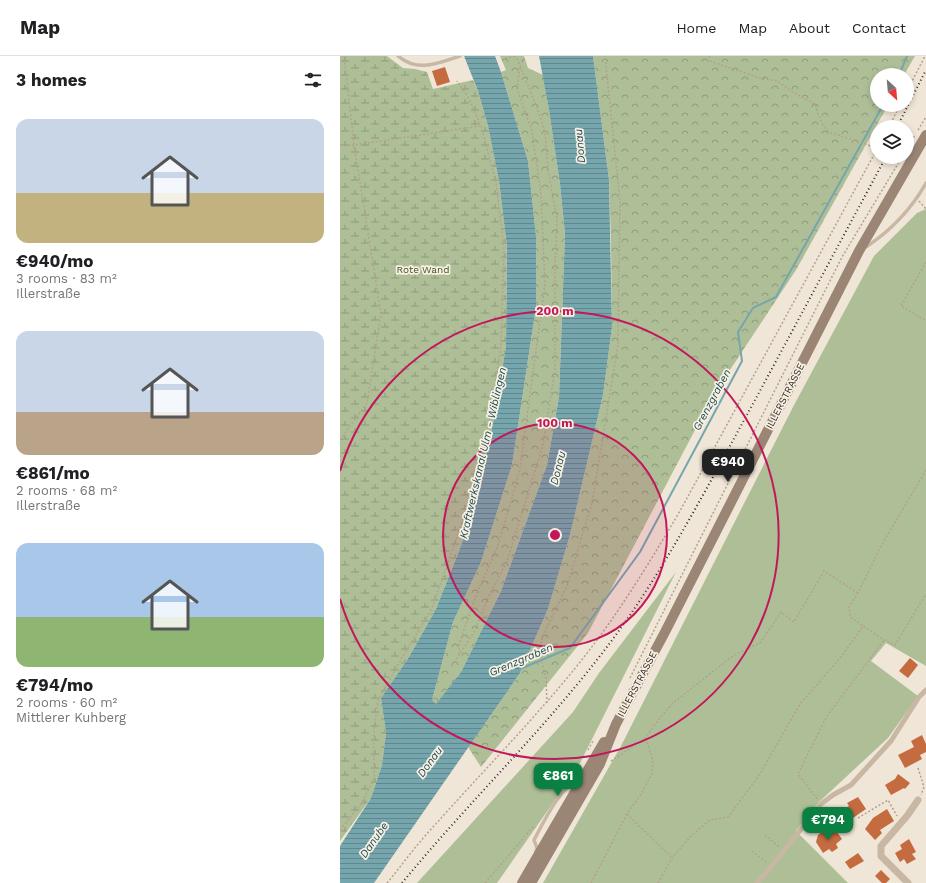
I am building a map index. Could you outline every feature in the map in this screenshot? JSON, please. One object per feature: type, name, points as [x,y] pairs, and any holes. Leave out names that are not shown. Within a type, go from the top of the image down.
[{"type":"main road","name":"ILLERSTRASSE","points":[[522,883],[584,774],[616,724],[669,624],[859,251],[926,135]]},
{"type":"main road","name":"ILLERSTRASSE","points":[[531,883],[600,764],[616,724]]},
{"type":"street","points":[[757,883],[821,804],[851,785],[891,741],[919,698],[926,690]]},
{"type":"street","points":[[908,883],[881,856],[881,846],[918,800]]},
{"type":"lane","points":[[398,56],[405,62],[418,66],[432,65],[460,56]]},
{"type":"lane","points":[[859,251],[885,233],[917,199],[926,183]]},
{"type":"lane","points":[[535,860],[537,848],[534,840],[550,810],[569,784],[584,774]]},
{"type":"path","points":[[340,440],[367,403],[381,314],[354,145],[344,56]]},
{"type":"path","points":[[452,666],[474,632],[489,596],[507,561],[543,445],[555,369],[555,266],[557,219],[548,169],[545,133],[539,112],[516,56],[504,58]]},
{"type":"path","points":[[546,702],[547,686],[540,656],[542,638],[567,586],[592,503],[618,345],[620,202],[605,56]]},
{"type":"path","points":[[710,56],[707,60],[763,78],[778,81],[790,91],[815,104],[823,124],[830,132],[870,146]]},
{"type":"path","points":[[914,77],[925,56]]},
{"type":"path","points":[[460,655],[459,644],[497,548],[520,468],[545,284],[541,194],[532,131],[517,89],[520,66]]},
{"type":"path","points":[[340,830],[361,804],[374,779],[374,730],[378,701],[432,608],[472,494],[491,413],[501,346],[504,249],[496,182],[481,126],[468,97],[457,81]]},
{"type":"path","points":[[340,145],[347,146],[429,132],[481,126]]},
{"type":"path","points":[[387,883],[419,843],[546,702],[595,643],[650,563],[680,511],[870,162]]},
{"type":"path","points":[[628,681],[842,257],[898,164]]},
{"type":"path","points":[[917,199],[926,209]]},
{"type":"path","points":[[922,205],[926,204]]},
{"type":"path","points":[[926,262],[901,306],[926,321]]},
{"type":"path","points":[[926,470],[880,548],[858,593],[849,607],[850,617],[864,625],[884,640],[895,645],[926,594]]},
{"type":"path","points":[[600,764],[607,763],[646,738],[655,724],[673,703],[734,655],[760,643],[781,612],[794,622],[824,571],[858,593]]},
{"type":"path","points":[[658,883],[672,858],[691,836],[710,820],[728,817],[760,774],[800,704],[841,657],[864,625]]},
{"type":"path","points":[[821,804],[798,774],[827,716],[884,640]]},
{"type":"path","points":[[591,883],[627,814],[641,794],[652,774],[653,761],[646,738]]},
{"type":"path","points":[[918,768],[924,787],[918,800]]},
{"type":"path","points":[[858,818],[888,800],[901,823]]},
{"type":"path","points":[[627,814],[672,858]]},
{"type":"path","points":[[485,883],[532,828],[541,826]]},
{"type":"path","points":[[765,835],[784,851]]},
{"type":"path","points":[[752,851],[771,867]]},
{"type":"green space","name":"Rote Wand","points":[[340,56],[387,56],[403,68],[427,72],[433,89],[473,80],[478,91],[488,126],[499,181],[507,247],[506,346],[495,414],[477,499],[459,551],[436,609],[409,657],[381,698],[386,733],[382,765],[371,798],[340,841]]},
{"type":"green space","points":[[500,56],[524,56],[528,68],[543,75],[560,184],[565,234],[559,397],[547,465],[501,591],[461,672],[436,705],[432,700],[453,622],[481,562],[512,465],[536,307],[536,236],[528,161],[501,72],[506,70]]},
{"type":"green space","points":[[593,56],[915,56],[908,68],[870,68],[870,112],[884,112],[880,120],[870,120],[870,137],[796,270],[714,394],[588,633],[481,767],[468,747],[520,673],[548,609],[570,535],[603,395],[612,327],[609,180]]},
{"type":"green space","points":[[926,209],[926,666],[886,643],[871,661],[918,696],[888,738],[819,802],[796,831],[848,883],[543,883],[621,746],[793,407],[874,256],[917,213]]},
{"type":"green space","points":[[676,572],[578,767],[497,883],[417,883],[573,712],[599,673]]},
{"type":"water","points":[[464,56],[495,56],[528,161],[536,236],[536,307],[512,465],[481,562],[453,622],[432,700],[436,704],[461,672],[501,591],[547,465],[559,397],[565,234],[560,184],[539,56],[593,56],[609,180],[612,327],[603,395],[570,535],[548,609],[520,673],[374,883],[340,883],[340,846],[371,798],[382,765],[386,733],[381,698],[409,657],[436,609],[459,551],[477,499],[495,414],[506,346],[507,247],[499,181],[488,126],[478,91]]},
{"type":"building","points":[[445,67],[450,82],[437,86],[432,71]]},
{"type":"building","points":[[910,658],[918,665],[908,678],[899,671]]},
{"type":"building","points":[[922,735],[926,744],[926,752],[920,755],[922,759],[905,768],[898,755],[914,747],[911,741]]},
{"type":"building","points":[[898,774],[910,783],[905,789],[904,788],[891,795],[885,785],[895,779]]},
{"type":"building","points":[[858,797],[866,809],[850,820],[843,809],[849,806],[847,803]]},
{"type":"building","points":[[887,809],[894,821],[880,830],[882,833],[875,840],[865,829],[873,818]]},
{"type":"building","points":[[834,828],[842,839],[836,844],[838,848],[832,852],[829,849],[823,853],[816,842],[818,835]]},
{"type":"building","points":[[909,839],[916,852],[912,854],[916,859],[907,864],[904,859],[900,862],[895,853],[902,849],[900,845]]},
{"type":"building","points":[[858,853],[864,861],[850,869],[845,862]]},
{"type":"building","points":[[881,870],[890,879],[886,883],[882,883],[875,876]]},
{"type":"waterway","name":"Grenzgraben","points":[[902,68],[907,56]]},
{"type":"waterway","name":"Grenzgraben","points":[[520,669],[570,648],[640,552],[742,361],[738,332],[753,308],[776,297],[879,112]]},
{"type":"railway","points":[[901,120],[926,70]]},
{"type":"railway","points":[[402,883],[575,687],[602,653],[645,593],[676,543],[705,491],[882,164]]},
{"type":"water label","name":"Donau","points":[[580,146]]},
{"type":"water label","name":"Kraftwerkskanal Ulm - Wiblingen","points":[[483,453]]},
{"type":"water label","name":"Donau","points":[[558,468]]},
{"type":"water label","name":"Donau","points":[[430,762]]},
{"type":"water label","name":"Danube","points":[[374,840]]}]
